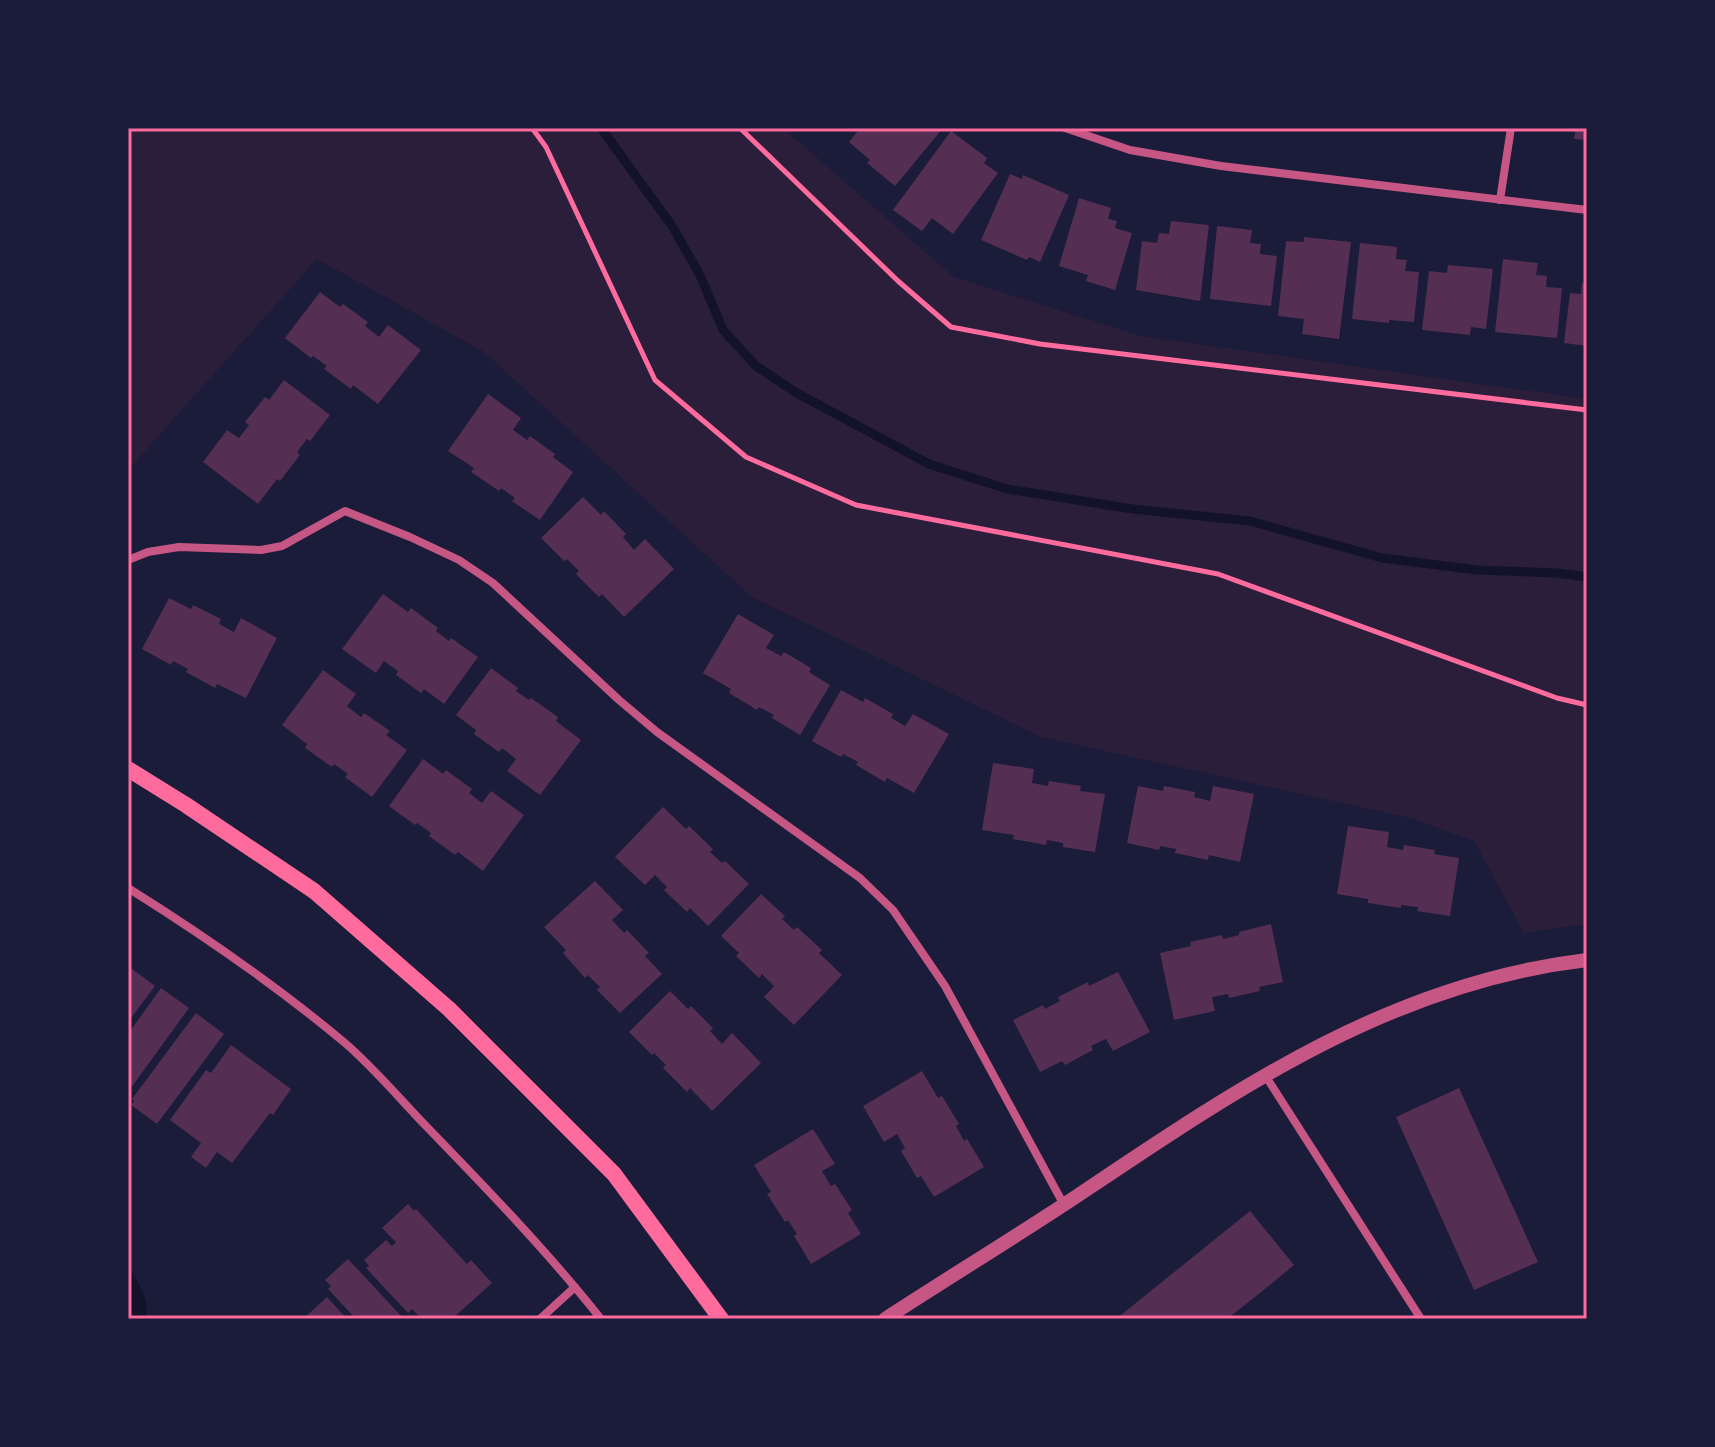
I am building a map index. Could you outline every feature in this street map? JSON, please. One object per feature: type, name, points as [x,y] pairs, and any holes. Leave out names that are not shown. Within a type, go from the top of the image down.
[{"type":"main road","points":[[128,769],[314,891],[449,1009],[614,1174],[721,1319]]},
{"type":"street","points":[[1065,128],[1130,150],[1221,166],[1587,210]]},
{"type":"street","points":[[1500,200],[1511,128]]},
{"type":"street","points":[[128,560],[148,552],[179,547],[261,550],[282,546],[345,511],[410,537],[459,560],[482,575],[657,732],[860,878],[893,910],[945,986],[1064,1205]]},
{"type":"street","points":[[128,888],[195,930],[347,1045],[451,1152],[601,1319]]},
{"type":"street","points":[[885,1319],[1064,1205],[1223,1098],[1331,1038],[1424,999],[1492,977],[1587,960]]},
{"type":"street","points":[[1265,1075],[1421,1319]]},
{"type":"street","points":[[540,1319],[575,1287]]},
{"type":"path","points":[[532,128],[546,147],[655,380],[746,457],[856,505],[1218,574],[1557,698],[1587,705]]},
{"type":"path","points":[[740,128],[898,281],[951,327],[1040,344],[1587,410]]},
{"type":"shaded area","points":[[128,128],[783,128],[954,277],[1141,336],[1587,399],[1587,924],[1524,933],[1474,841],[1410,818],[1041,737],[752,597],[484,352],[317,259],[128,470]]},
{"type":"shaded area","points":[[128,1265],[145,1298],[146,1319],[128,1319]]},
{"type":"building","points":[[860,128],[943,128],[895,186],[867,163],[870,160],[849,142]]},
{"type":"building","points":[[1576,128],[1587,128],[1587,140],[1574,139]]},
{"type":"building","points":[[951,131],[987,158],[984,163],[998,173],[953,234],[932,218],[922,231],[893,210]]},
{"type":"building","points":[[1010,174],[1022,179],[1023,175],[1069,195],[1040,262],[1029,257],[1027,260],[981,240]]},
{"type":"building","points":[[1079,198],[1111,208],[1108,219],[1117,221],[1115,228],[1132,233],[1115,290],[1086,281],[1088,275],[1059,266]]},
{"type":"building","points":[[1171,221],[1209,225],[1200,301],[1136,290],[1142,241],[1157,243],[1159,233],[1169,234]]},
{"type":"building","points":[[1217,226],[1252,230],[1250,243],[1261,244],[1260,254],[1277,256],[1271,306],[1210,299]]},
{"type":"building","points":[[1304,237],[1351,242],[1339,339],[1302,334],[1304,319],[1278,316],[1286,241],[1304,242]]},
{"type":"building","points":[[1360,243],[1397,247],[1396,259],[1407,260],[1405,271],[1419,272],[1414,322],[1352,319]]},
{"type":"building","points":[[1503,259],[1538,263],[1536,275],[1547,276],[1546,287],[1562,288],[1557,338],[1495,332]]},
{"type":"building","points":[[1448,265],[1493,269],[1486,329],[1471,327],[1470,335],[1422,330],[1429,271],[1447,273]]},
{"type":"building","points":[[1582,283],[1587,284],[1587,346],[1564,343],[1570,293],[1581,294]]},
{"type":"building","points":[[320,292],[368,322],[365,326],[379,337],[388,325],[421,350],[378,404],[353,385],[351,389],[324,369],[327,366],[285,338]]},
{"type":"building","points":[[284,380],[330,415],[310,441],[307,439],[297,452],[300,455],[258,504],[203,462],[227,430],[239,438],[249,425],[245,422],[265,397],[269,400]]},
{"type":"building","points":[[488,394],[521,418],[513,430],[527,440],[530,436],[573,472],[540,520],[512,501],[515,498],[501,488],[499,491],[471,472],[474,468],[448,451]]},
{"type":"building","points":[[583,497],[601,515],[604,511],[626,534],[623,537],[634,550],[645,539],[674,569],[624,617],[602,594],[599,597],[576,574],[579,571],[541,538]]},
{"type":"building","points":[[383,594],[408,612],[411,608],[438,628],[436,631],[449,641],[451,638],[478,657],[444,704],[424,689],[421,693],[396,675],[398,671],[384,661],[376,673],[342,649]]},
{"type":"building","points":[[169,598],[191,609],[193,605],[221,619],[219,624],[234,632],[241,618],[277,638],[246,698],[217,684],[215,688],[186,672],[188,669],[173,661],[171,665],[142,649]]},
{"type":"building","points":[[738,614],[774,635],[766,648],[781,656],[784,652],[811,668],[809,672],[830,685],[800,735],[772,718],[774,715],[759,707],[757,710],[729,693],[731,689],[703,673]]},
{"type":"building","points":[[491,668],[518,688],[516,691],[558,717],[556,721],[581,740],[540,795],[507,771],[516,759],[502,748],[499,752],[474,734],[476,730],[456,715]]},
{"type":"building","points":[[323,670],[356,694],[347,706],[361,717],[364,713],[390,731],[386,735],[407,750],[372,797],[345,777],[348,774],[305,748],[307,744],[282,725]]},
{"type":"building","points":[[841,690],[863,702],[865,698],[893,714],[891,718],[905,726],[913,714],[949,734],[914,793],[887,778],[885,782],[856,765],[858,762],[843,754],[841,757],[812,741]]},
{"type":"building","points":[[423,759],[443,774],[446,770],[472,789],[469,793],[482,803],[491,791],[524,815],[483,871],[458,852],[455,855],[429,836],[431,833],[389,806]]},
{"type":"building","points":[[993,763],[1034,769],[1032,783],[1048,786],[1049,781],[1081,786],[1080,791],[1105,794],[1095,852],[1063,847],[1063,843],[1047,840],[1046,845],[1013,839],[1014,835],[982,830]]},
{"type":"building","points":[[1138,786],[1163,791],[1164,786],[1195,792],[1194,797],[1210,801],[1213,786],[1254,794],[1240,862],[1209,855],[1208,860],[1175,853],[1176,849],[1160,846],[1159,850],[1127,843]]},
{"type":"building","points":[[663,807],[686,829],[689,826],[713,849],[710,852],[722,863],[725,861],[749,884],[708,926],[690,908],[687,912],[664,890],[667,887],[655,875],[645,885],[615,857]]},
{"type":"building","points":[[1348,826],[1389,832],[1387,847],[1403,850],[1404,845],[1459,858],[1450,916],[1417,911],[1418,907],[1368,903],[1368,899],[1337,894]]},
{"type":"building","points":[[595,881],[623,910],[612,920],[624,933],[627,930],[649,953],[645,956],[662,974],[620,1013],[597,990],[600,987],[588,975],[585,978],[563,953],[566,950],[544,927]]},
{"type":"building","points":[[761,894],[785,916],[782,919],[794,930],[797,927],[822,950],[819,953],[842,975],[794,1025],[764,997],[774,986],[762,974],[759,978],[721,936]]},
{"type":"building","points":[[1271,924],[1283,982],[1229,998],[1228,994],[1212,997],[1215,1011],[1174,1020],[1160,953],[1191,946],[1190,942],[1222,935],[1223,939]]},
{"type":"building","points":[[128,966],[155,986],[128,1022]]},
{"type":"building","points":[[1118,972],[1150,1032],[1113,1051],[1106,1039],[1065,1065],[1062,1061],[1040,1072],[1013,1020],[1043,1005],[1045,1009],[1060,1001],[1058,997],[1088,982],[1089,986]]},
{"type":"building","points":[[161,988],[189,1008],[128,1092],[128,1034]]},
{"type":"building","points":[[670,991],[713,1028],[710,1031],[722,1044],[732,1033],[761,1063],[712,1111],[690,1088],[687,1092],[663,1068],[666,1065],[629,1032]]},
{"type":"building","points":[[196,1013],[224,1034],[157,1124],[131,1105],[132,1099]]},
{"type":"building","points":[[231,1045],[291,1089],[232,1163],[217,1152],[206,1168],[191,1157],[201,1143],[170,1120],[206,1070],[211,1073]]},
{"type":"building","points":[[922,1071],[938,1098],[942,1096],[959,1124],[956,1126],[964,1141],[967,1139],[984,1167],[934,1197],[921,1176],[917,1178],[901,1151],[905,1148],[897,1134],[884,1142],[863,1106]]},
{"type":"building","points":[[1459,1088],[1538,1262],[1474,1290],[1396,1117]]},
{"type":"building","points":[[813,1129],[835,1164],[822,1171],[852,1210],[848,1213],[861,1234],[811,1264],[794,1236],[797,1234],[767,1194],[771,1192],[754,1165]]},
{"type":"building","points":[[408,1204],[467,1264],[471,1260],[492,1283],[452,1319],[422,1319],[412,1309],[408,1313],[366,1268],[369,1266],[364,1260],[386,1240],[392,1246],[396,1242],[382,1228]]},
{"type":"building","points":[[1250,1211],[1294,1265],[1270,1285],[1227,1319],[1116,1319]]},
{"type":"building","points":[[348,1259],[404,1319],[356,1319],[328,1289],[331,1286],[325,1280]]},
{"type":"building","points":[[327,1297],[347,1319],[303,1319]]},
{"type":"waterway","points":[[601,128],[672,226],[700,275],[723,330],[756,366],[795,392],[929,464],[1007,489],[1133,509],[1250,521],[1382,558],[1477,570],[1587,577]]}]
